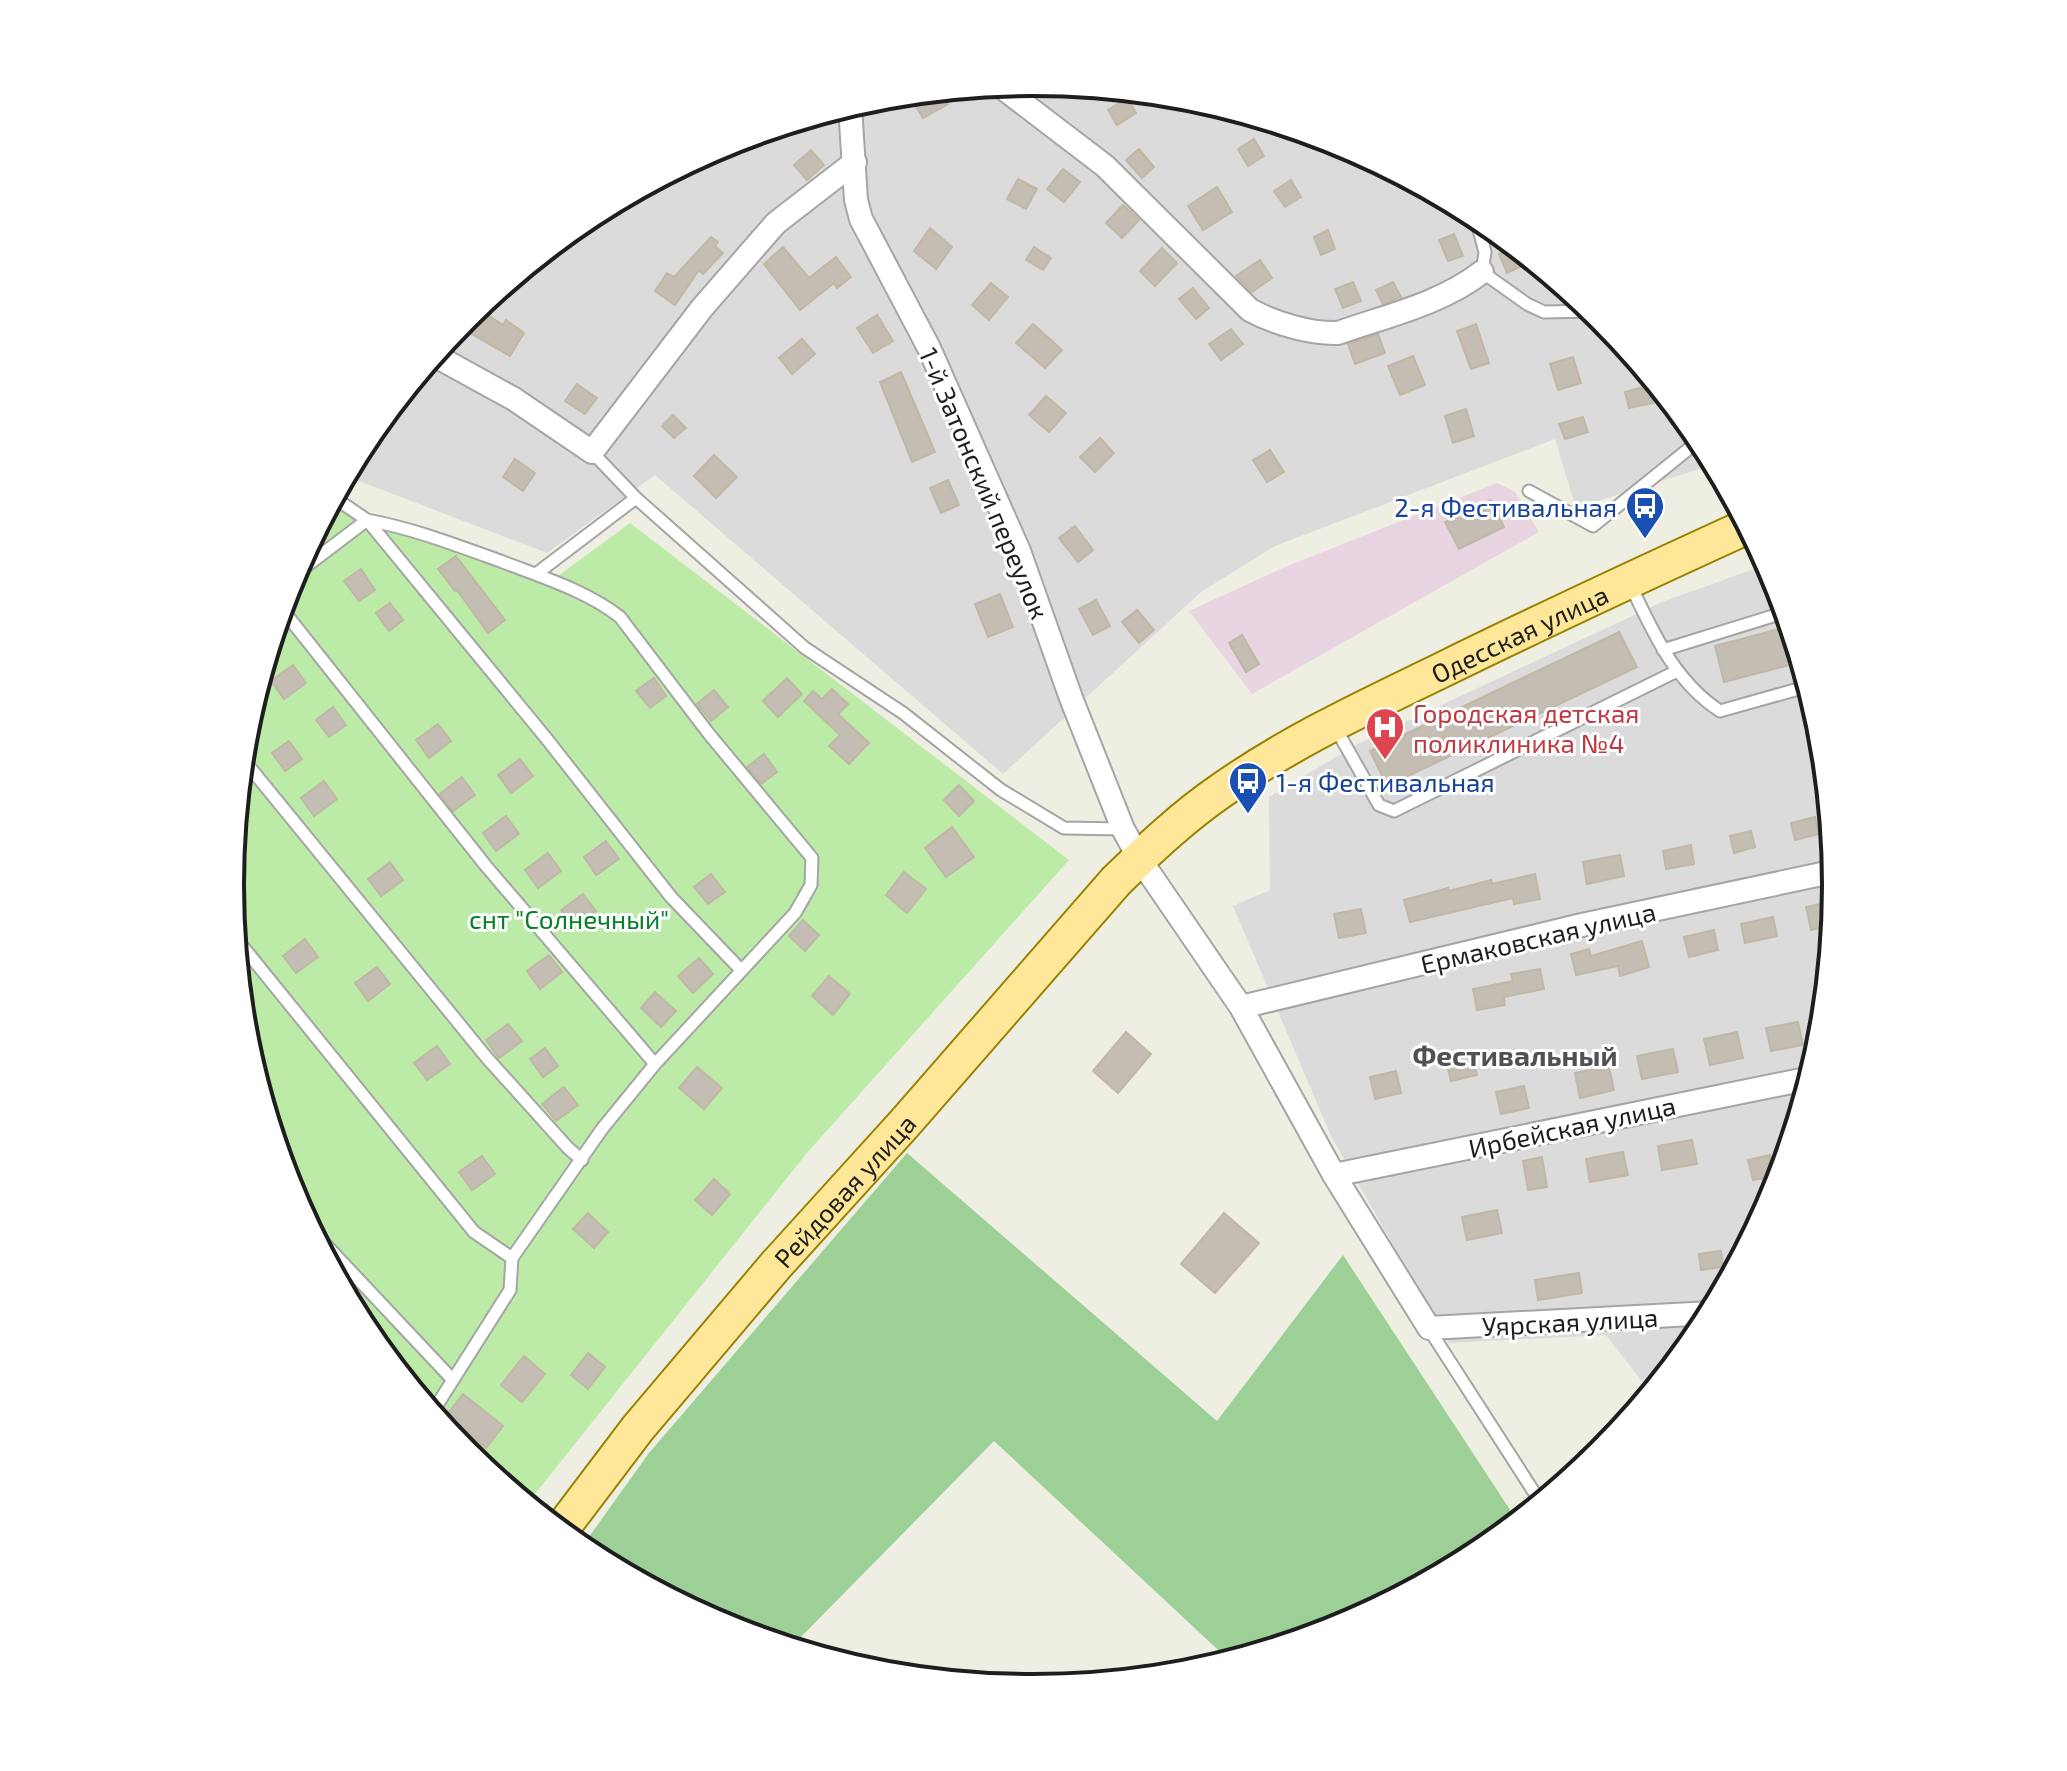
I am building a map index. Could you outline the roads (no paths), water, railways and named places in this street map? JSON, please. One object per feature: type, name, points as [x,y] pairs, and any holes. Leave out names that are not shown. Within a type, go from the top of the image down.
[{"type":"main road","name":"Одесская улица","points":[[1139,858],[1218,792],[1333,723],[1628,580],[1739,530]]},
{"type":"main road","name":"Рейдовая улица","points":[[567,1522],[638,1428],[776,1265],[1139,858]]},
{"type":"street","points":[[1014,97],[1105,166],[1250,310],[1263,317],[1325,333],[1338,333],[1439,297],[1465,285],[1482,272]]},
{"type":"street","name":"1-й Затонский переулок","points":[[851,118],[856,200],[864,228],[929,348],[1019,551],[1071,698],[1123,829]]},
{"type":"street","points":[[444,361],[514,399],[592,452],[702,308],[776,223],[855,162]]},
{"type":"street","points":[[1139,858],[1241,1007],[1334,1175],[1429,1328]]},
{"type":"street","name":"Ермаковская улица","points":[[1241,1007],[1582,925],[1823,874]]},
{"type":"street","name":"Ирбейская улица","points":[[1334,1175],[1798,1081]]},
{"type":"street","name":"Уярская улица","points":[[1429,1328],[1696,1314]]},
{"type":"lane","points":[[1480,235],[1485,252],[1482,272],[1527,304],[1544,312],[1575,311]]},
{"type":"lane","points":[[1529,491],[1593,526],[1690,448]]},
{"type":"lane","points":[[592,452],[636,498],[805,648],[903,713],[1001,790],[1064,828],[1123,829],[1139,858]]},
{"type":"lane","points":[[536,574],[636,498]]},
{"type":"lane","points":[[343,504],[367,520],[546,738],[671,897],[741,970]]},
{"type":"lane","points":[[314,560],[367,520],[411,528],[536,574],[605,606],[620,617],[709,734],[812,858],[811,885],[795,913],[655,1064],[602,1129],[512,1258],[510,1290],[438,1403]]},
{"type":"lane","points":[[1628,580],[1677,671],[1704,700],[1720,711],[1798,689]]},
{"type":"lane","points":[[1663,650],[1775,615]]},
{"type":"lane","points":[[291,620],[486,866],[655,1064]]},
{"type":"lane","points":[[1333,723],[1379,805],[1394,811],[1677,671]]},
{"type":"lane","points":[[253,771],[487,1058],[582,1160]]},
{"type":"lane","points":[[247,952],[474,1232],[512,1258]]},
{"type":"lane","points":[[337,1257],[452,1379]]},
{"type":"lane","points":[[1429,1328],[1535,1494]]},
{"type":"place","name":"2-я Фестивальная","points":[[1645,540]]},
{"type":"place","name":"Городская детская поликлиника №4","points":[[1385,761]]},
{"type":"place","name":"1-я Фестивальная","points":[[1248,815]]},
{"type":"district","name":"Фестивальный","points":[[1515,1055]]},
{"type":"park label","name":"снт \"Солнечный\"","points":[[569,918]]}]
